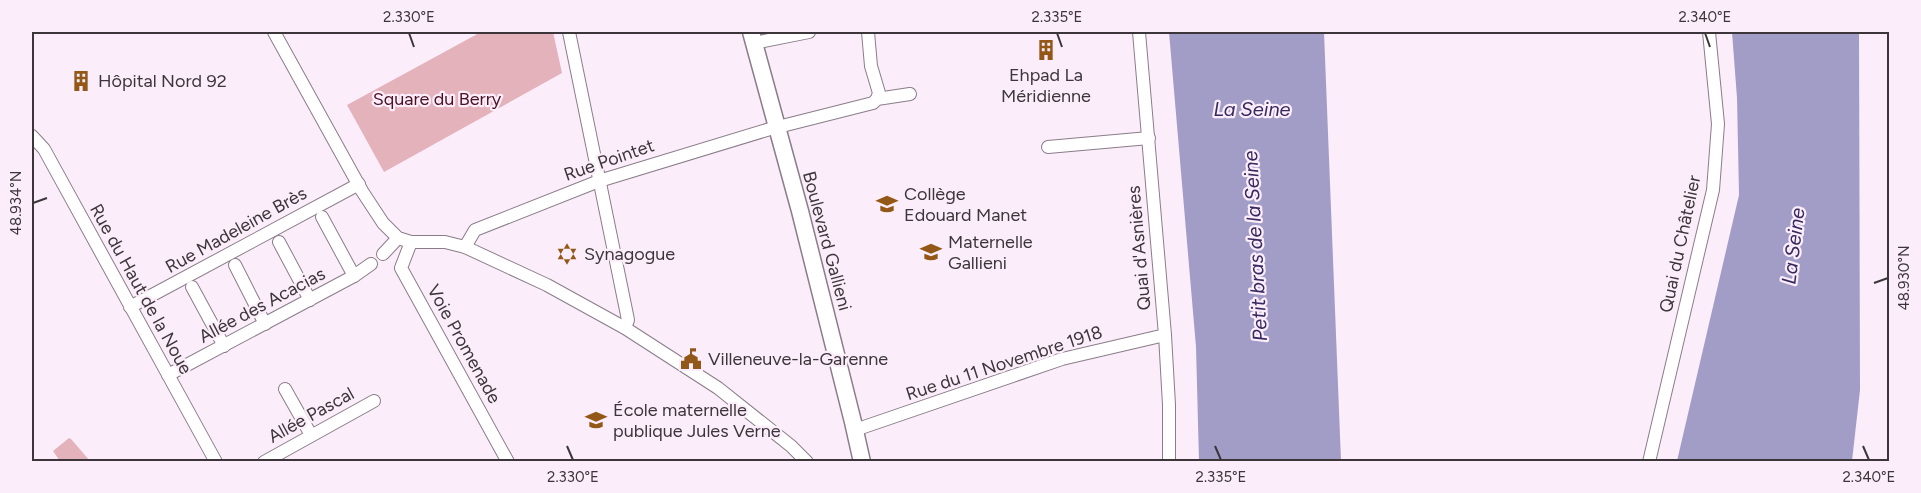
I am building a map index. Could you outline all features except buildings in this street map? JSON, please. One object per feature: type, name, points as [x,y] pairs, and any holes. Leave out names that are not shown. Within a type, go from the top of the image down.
[{"type":"main road","name":"Boulevard Gallieni","points":[[752,37],[802,222],[862,462]]},
{"type":"street","points":[[274,32],[383,224],[398,238],[411,242],[445,242],[465,247],[547,285],[625,328],[718,388],[791,446],[807,462]]},
{"type":"street","points":[[569,32],[626,310],[628,321],[625,328]]},
{"type":"street","points":[[752,37],[809,32]]},
{"type":"street","points":[[868,32],[871,66],[879,93],[877,99],[910,94]]},
{"type":"street","name":"Quai d'Asnières","points":[[1139,32],[1165,335],[1169,462]]},
{"type":"street","name":"Quai du Châtelier","points":[[1649,462],[1713,190],[1718,124],[1709,32]]},
{"type":"street","name":"Rue Pointet","points":[[465,247],[475,230],[599,181],[776,127],[873,103],[877,99]]},
{"type":"street","name":"Rue du Haut de la Noue","points":[[32,136],[44,149],[216,462]]},
{"type":"street","points":[[1048,147],[1149,138]]},
{"type":"street","name":"Rue Madeleine Brès","points":[[130,307],[359,184]]},
{"type":"street","points":[[322,217],[354,276]]},
{"type":"street","points":[[383,254],[398,238]]},
{"type":"street","points":[[279,242],[310,300]]},
{"type":"street","name":"Voie Promenade","points":[[411,242],[401,268],[508,462]]},
{"type":"street","name":"Allée des Acacias","points":[[168,375],[354,276],[371,264]]},
{"type":"street","points":[[235,266],[265,324]]},
{"type":"street","points":[[192,287],[224,346]]},
{"type":"street","name":"Rue du 11 Novembre 1918","points":[[855,430],[1062,359],[1165,335]]},
{"type":"street","points":[[285,389],[311,435]]},
{"type":"street","name":"Allée Pascal","points":[[264,462],[375,400]]},
{"type":"green space","name":"Square du Berry","points":[[481,32],[553,32],[562,73],[384,172],[347,105]]},
{"type":"green space","points":[[69,438],[90,461],[60,461],[53,451]]},
{"type":"water","name":"La Seine","points":[[1169,32],[1324,32],[1341,461],[1199,461],[1196,347]]},
{"type":"water","name":"La Seine","points":[[1732,32],[1859,32],[1860,390],[1852,461],[1677,461],[1739,195],[1737,98]]},
{"type":"place","name":"Ehpad La Méridienne","points":[[1046,50]]},
{"type":"place","name":"Hôpital Nord 92","points":[[81,81]]},
{"type":"place","name":"Collège Edouard Manet","points":[[887,204]]},
{"type":"place","name":"Maternelle Gallieni","points":[[931,252]]},
{"type":"place","name":"Synagogue","points":[[567,254]]},
{"type":"place","name":"Villeneuve-la-Garenne","points":[[691,359]]},
{"type":"place","name":"École maternelle publique Jules Verne","points":[[596,420]]},
{"type":"water label","name":"Petit bras de la Seine","points":[[1255,246]]}]
